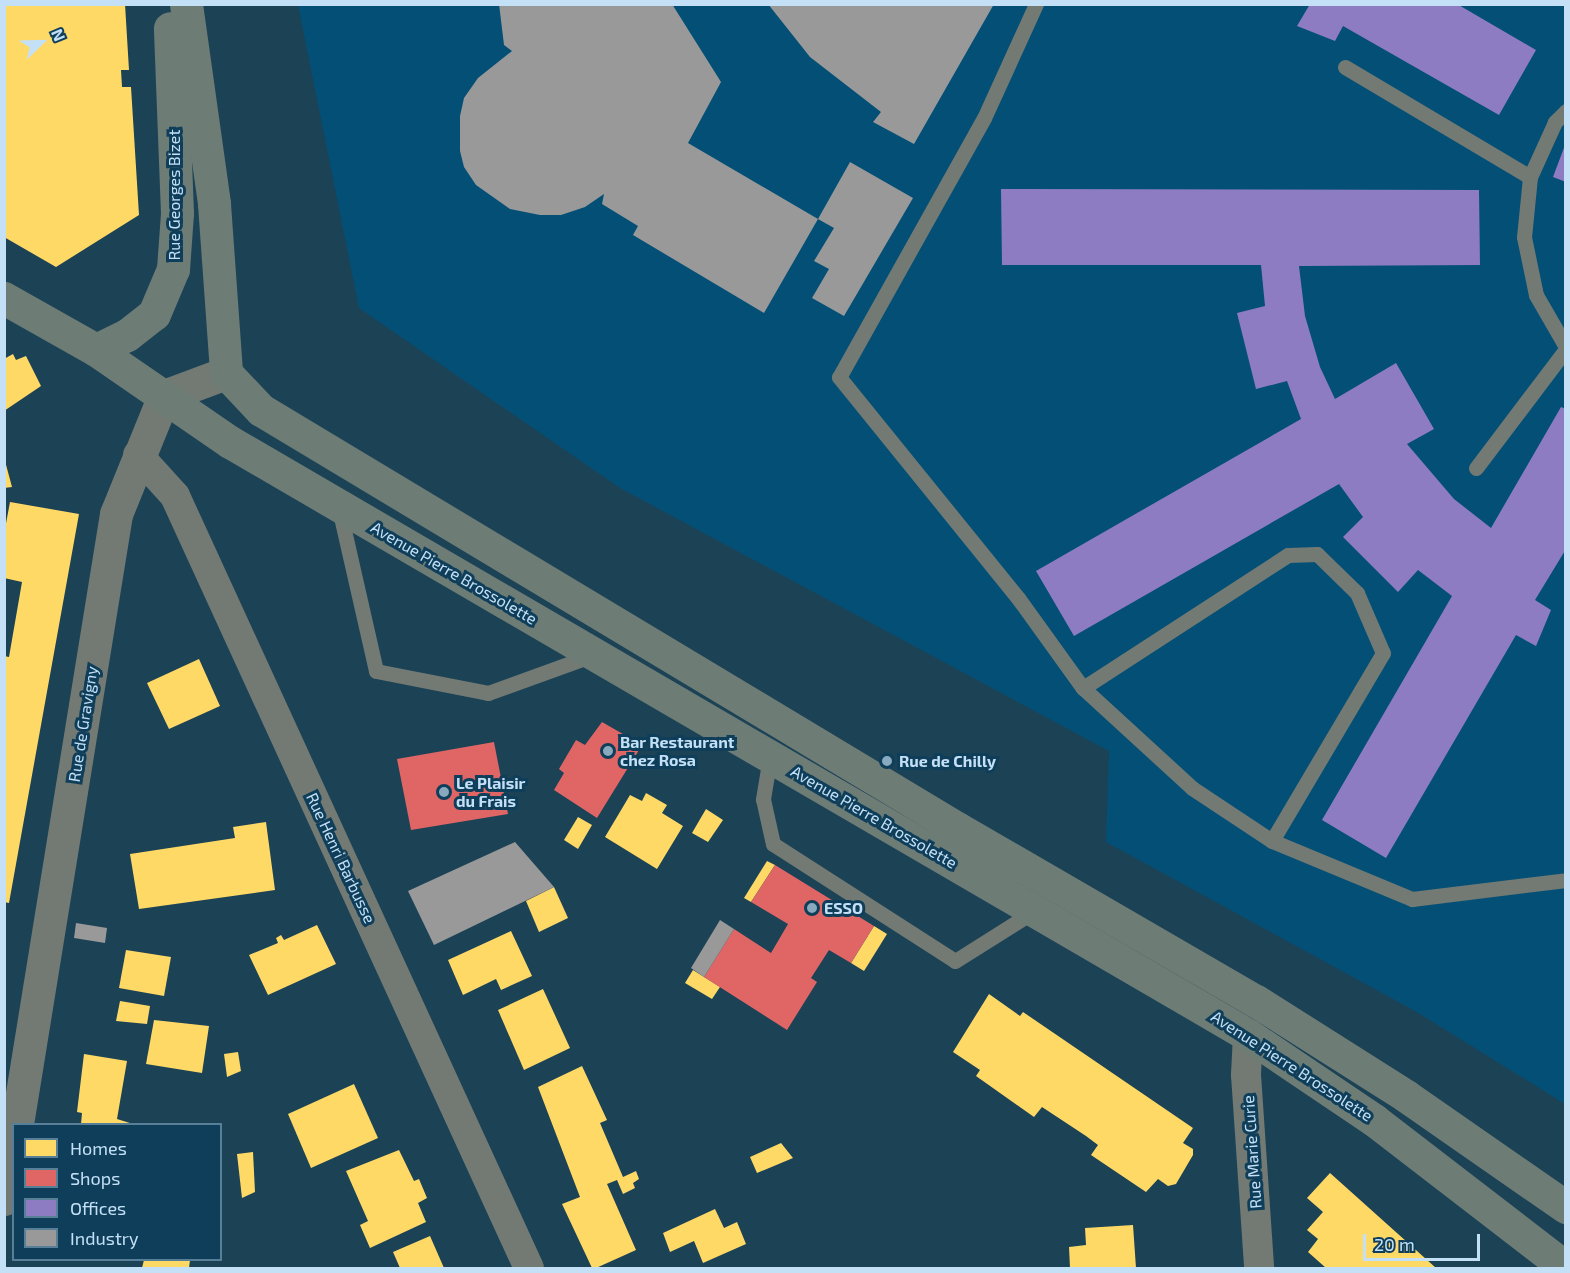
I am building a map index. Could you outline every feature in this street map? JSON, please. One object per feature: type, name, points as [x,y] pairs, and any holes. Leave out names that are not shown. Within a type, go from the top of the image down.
[{"type":"main road","name":"Rue Georges Bizet","points":[[96,350],[127,335],[154,314],[173,269],[177,213],[170,4]]},
{"type":"main road","name":"Rue Georges Bizet","points":[[186,4],[214,204],[226,373]]},
{"type":"main road","name":"Avenue Pierre Brossolette","points":[[4,298],[96,350],[230,442],[1248,1035],[1374,1120],[1566,1268]]},
{"type":"main road","name":"Avenue Pierre Brossolette","points":[[226,373],[261,410],[917,804],[1256,1001],[1406,1096],[1566,1207]]},
{"type":"street","points":[[164,396],[226,373]]},
{"type":"street","name":"Rue de Gravigny","points":[[17,1123],[116,514],[164,396]]},
{"type":"street","name":"Rue Henri Barbusse","points":[[138,456],[174,496],[529,1269]]},
{"type":"street","name":"Rue Marie Curie","points":[[1248,1035],[1246,1075],[1259,1269]]},
{"type":"street","points":[[4,1199],[12,1157]]},
{"type":"lane","points":[[1036,4],[984,118],[839,377],[1018,598],[1083,688],[1192,788],[1272,841],[1412,899],[1566,880]]},
{"type":"lane","points":[[1345,67],[1530,177]]},
{"type":"lane","points":[[1476,468],[1566,348],[1534,284],[1524,237],[1530,177],[1555,122],[1566,111]]},
{"type":"lane","points":[[339,505],[376,671],[488,693],[594,654]]},
{"type":"lane","points":[[1083,688],[1288,555],[1317,554],[1357,593],[1383,653],[1272,841]]},
{"type":"lane","points":[[770,757],[763,799],[773,844],[955,961],[1036,910]]},
{"type":"shaded area","points":[[298,5],[1565,5],[1565,1104],[1415,1011],[1106,842],[1109,751],[620,488],[359,308]]},
{"type":"building: Homes","points":[[4,4],[125,4],[129,70],[121,70],[122,87],[131,87],[139,215],[56,267],[4,237]]},
{"type":"building: Homes","points":[[13,354],[16,360],[26,356],[41,386],[4,411],[4,359]]},
{"type":"building: Homes","points":[[5,461],[12,487],[4,488]]},
{"type":"building: Homes","points":[[10,502],[79,514],[9,903],[4,902],[4,656],[9,657],[22,582],[4,578],[4,534]]},
{"type":"building: Homes","points":[[199,659],[220,706],[169,729],[147,683]]},
{"type":"building: Homes","points":[[646,793],[667,805],[662,813],[683,826],[657,869],[605,837],[630,795],[642,801]]},
{"type":"building: Homes","points":[[706,809],[723,820],[708,842],[692,833]]},
{"type":"building: Homes","points":[[578,817],[592,825],[578,849],[564,840]]},
{"type":"building: Homes","points":[[266,822],[275,890],[139,909],[130,854],[235,838],[233,827]]},
{"type":"building: Homes","points":[[767,861],[775,865],[751,902],[744,898]]},
{"type":"building: Homes","points":[[554,887],[568,918],[539,932],[526,901]]},
{"type":"building: Homes","points":[[317,925],[336,964],[268,995],[249,955],[278,943],[276,938],[281,935],[284,940]]},
{"type":"building: Homes","points":[[874,926],[887,934],[864,971],[851,963]]},
{"type":"building: Homes","points":[[511,931],[532,976],[501,990],[496,979],[463,995],[448,960]]},
{"type":"building: Homes","points":[[126,950],[171,957],[164,996],[119,988]]},
{"type":"building: Homes","points":[[693,970],[720,987],[712,999],[685,983]]},
{"type":"building: Homes","points":[[543,989],[570,1048],[524,1070],[498,1010]]},
{"type":"building: Homes","points":[[989,994],[1020,1016],[1023,1012],[1193,1128],[1183,1143],[1193,1149],[1193,1155],[1176,1184],[1168,1186],[1158,1179],[1146,1192],[1091,1155],[1098,1145],[1086,1136],[1042,1107],[1034,1117],[976,1076],[980,1070],[953,1052]]},
{"type":"building: Homes","points":[[120,1001],[150,1006],[147,1024],[116,1021]]},
{"type":"building: Homes","points":[[154,1020],[209,1026],[202,1073],[146,1064]]},
{"type":"building: Homes","points":[[238,1052],[241,1071],[227,1077],[224,1054]]},
{"type":"building: Homes","points":[[84,1054],[127,1061],[117,1119],[130,1123],[81,1123],[82,1113],[77,1112]]},
{"type":"building: Homes","points":[[582,1066],[607,1120],[600,1123],[623,1177],[636,1171],[639,1179],[633,1183],[635,1188],[623,1194],[617,1180],[607,1184],[636,1250],[596,1268],[592,1268],[562,1204],[580,1197],[538,1087]]},
{"type":"building: Homes","points":[[354,1084],[378,1138],[311,1168],[288,1114]]},
{"type":"building: Homes","points":[[781,1143],[793,1158],[757,1173],[750,1157]]},
{"type":"building: Homes","points":[[399,1150],[414,1181],[419,1179],[427,1198],[418,1203],[426,1222],[370,1248],[360,1225],[368,1221],[346,1171]]},
{"type":"building: Homes","points":[[253,1152],[255,1192],[242,1198],[237,1154]]},
{"type":"building: Homes","points":[[1330,1173],[1436,1268],[1326,1268],[1308,1252],[1318,1239],[1307,1230],[1323,1212],[1307,1198]]},
{"type":"building: Homes","points":[[715,1209],[724,1228],[737,1222],[746,1244],[703,1263],[694,1241],[670,1252],[663,1233]]},
{"type":"building: Homes","points":[[1133,1225],[1136,1268],[1070,1268],[1069,1247],[1086,1245],[1085,1228]]},
{"type":"building: Homes","points":[[430,1236],[444,1268],[400,1268],[393,1252]]},
{"type":"building: Homes","points":[[144,1261],[190,1261],[189,1268],[142,1268]]},
{"type":"building: Shops","points":[[602,722],[642,745],[597,818],[554,790],[564,773],[559,769],[576,740],[585,745]]},
{"type":"building: Shops","points":[[494,742],[508,814],[411,830],[397,759]]},
{"type":"building: Shops","points":[[775,865],[874,926],[851,963],[829,950],[811,978],[817,982],[787,1030],[704,977],[734,929],[771,953],[788,924],[751,902]]},
{"type":"building: Offices","points":[[1310,4],[1457,4],[1536,50],[1499,115],[1343,26],[1335,41],[1297,26]]},
{"type":"building: Offices","points":[[1566,145],[1566,182],[1553,177]]},
{"type":"building: Offices","points":[[1001,189],[1479,190],[1480,265],[1299,266],[1305,316],[1320,367],[1335,399],[1396,363],[1434,429],[1407,444],[1454,499],[1491,528],[1561,407],[1566,409],[1566,549],[1535,600],[1551,610],[1536,646],[1516,635],[1386,858],[1322,820],[1452,596],[1418,570],[1398,592],[1343,537],[1363,517],[1339,484],[1074,636],[1036,571],[1301,419],[1287,381],[1256,389],[1237,313],[1265,306],[1261,265],[1002,265]]},
{"type":"building: Industry","points":[[499,4],[672,4],[721,82],[688,143],[818,219],[764,313],[633,235],[638,226],[602,204],[604,194],[585,207],[561,215],[540,215],[510,209],[476,185],[464,167],[460,151],[460,116],[464,98],[478,78],[512,51],[504,45]]},
{"type":"building: Industry","points":[[768,4],[994,4],[914,144],[873,122],[881,112],[810,57]]},
{"type":"building: Industry","points":[[850,162],[913,198],[844,316],[812,298],[829,269],[814,261],[834,228],[818,219]]},
{"type":"building: Industry","points":[[515,842],[554,887],[434,945],[408,891]]},
{"type":"building: Industry","points":[[720,920],[734,929],[704,977],[691,968]]},
{"type":"building: Industry","points":[[76,923],[107,928],[105,943],[74,938]]},
{"type":"place","name":"Bar Restaurant chez Rosa","points":[[608,751]]},
{"type":"place","name":"Rue de Chilly","points":[[887,761]]},
{"type":"place","name":"Le Plaisir du Frais","points":[[444,792]]},
{"type":"place","name":"ESSO","points":[[812,908]]}]
